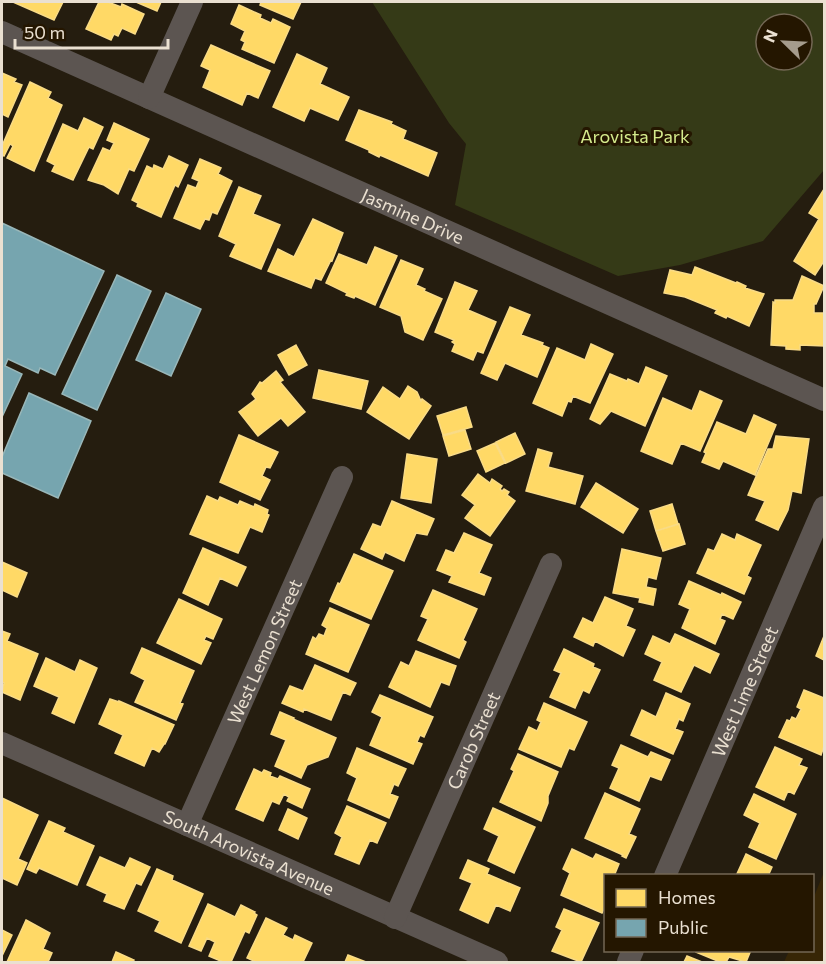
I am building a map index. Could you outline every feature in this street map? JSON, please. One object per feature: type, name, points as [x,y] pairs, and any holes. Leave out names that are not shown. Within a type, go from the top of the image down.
[{"type":"street","points":[[149,98],[192,2]]},
{"type":"street","name":"Jasmine Drive","points":[[2,32],[825,400]]},
{"type":"street","name":"West Lemon Street","points":[[187,825],[342,477]]},
{"type":"street","name":"West Lime Street","points":[[666,874],[825,507]]},
{"type":"street","name":"Carob Street","points":[[395,918],[550,564]]},
{"type":"street","name":"South Arovista Avenue","points":[[2,743],[497,963]]},
{"type":"shaded area","points":[[824,872],[824,962],[784,962],[789,952],[814,952],[814,897]]},
{"type":"green space","name":"Arovista Park","points":[[372,2],[824,2],[824,170],[763,241],[680,265],[618,276],[455,205],[466,144],[449,123]]},
{"type":"building: Homes","points":[[13,2],[63,2],[54,20]]},
{"type":"building: Homes","points":[[99,2],[108,2],[121,7],[122,4],[144,14],[135,34],[122,28],[118,36],[114,34],[111,40],[86,29]]},
{"type":"building: Homes","points":[[136,2],[161,2],[157,11]]},
{"type":"building: Homes","points":[[261,2],[301,2],[293,19],[260,5]]},
{"type":"building: Homes","points":[[239,5],[261,15],[260,18],[271,23],[273,19],[290,27],[274,63],[242,49],[245,42],[241,40],[245,31],[231,24]]},
{"type":"building: Homes","points":[[211,45],[270,71],[258,98],[247,93],[242,105],[203,87],[210,70],[201,66]]},
{"type":"building: Homes","points":[[297,54],[327,68],[320,84],[349,97],[338,120],[310,108],[304,121],[273,107]]},
{"type":"building: Homes","points":[[2,73],[16,79],[14,82],[22,85],[8,117],[2,114]]},
{"type":"building: Homes","points":[[30,82],[51,92],[48,98],[62,105],[34,171],[7,158],[13,146],[10,144],[4,156],[2,155],[2,146]]},
{"type":"building: Homes","points":[[359,110],[392,122],[391,124],[406,131],[403,139],[437,153],[428,176],[380,155],[379,157],[346,140]]},
{"type":"building: Homes","points":[[84,118],[103,127],[93,149],[89,147],[73,180],[52,171],[55,165],[47,161],[63,124],[78,131]]},
{"type":"building: Homes","points":[[114,123],[149,139],[134,171],[129,169],[118,194],[104,185],[88,180],[103,148],[110,151],[114,143],[107,140]]},
{"type":"building: Homes","points":[[169,156],[188,165],[178,187],[175,185],[161,217],[137,206],[138,203],[132,200],[147,166],[153,169],[154,165],[163,169]]},
{"type":"building: Homes","points":[[200,159],[221,168],[218,174],[232,181],[217,214],[212,212],[209,220],[205,219],[200,229],[174,218],[188,185],[196,188],[199,181],[192,178]]},
{"type":"building: Homes","points":[[239,187],[261,196],[253,214],[280,225],[261,269],[230,256],[236,244],[219,236]]},
{"type":"building: Homes","points":[[824,189],[824,261],[815,275],[794,261],[819,219],[809,213]]},
{"type":"building: Homes","points":[[313,219],[343,233],[332,261],[321,280],[315,278],[311,288],[268,271],[278,249],[294,257]]},
{"type":"building: Homes","points":[[375,247],[397,256],[375,305],[355,296],[354,298],[346,295],[347,293],[326,283],[339,254],[367,265]]},
{"type":"building: Homes","points":[[401,260],[423,269],[416,285],[442,299],[423,340],[405,332],[401,316],[380,307]]},
{"type":"building: Homes","points":[[695,267],[764,294],[749,326],[727,316],[726,318],[715,313],[717,310],[685,297],[664,293],[670,270],[692,275]]},
{"type":"building: Homes","points":[[802,276],[824,286],[814,304],[814,313],[824,313],[824,346],[800,345],[800,350],[771,345],[773,302],[793,300]]},
{"type":"building: Homes","points":[[455,282],[477,291],[468,310],[496,322],[483,353],[477,351],[473,360],[452,351],[454,340],[435,332]]},
{"type":"building: Homes","points":[[510,307],[530,315],[521,335],[543,343],[542,345],[549,348],[537,377],[505,363],[497,380],[481,373]]},
{"type":"building: Homes","points":[[591,344],[613,354],[590,403],[573,396],[571,402],[568,401],[562,416],[533,403],[557,348],[585,360]]},
{"type":"building: Homes","points":[[296,345],[307,365],[289,375],[278,355]]},
{"type":"building: Homes","points":[[646,367],[667,376],[645,426],[611,411],[600,424],[590,419],[610,374],[639,384]]},
{"type":"building: Homes","points":[[319,370],[368,381],[361,409],[313,398]]},
{"type":"building: Homes","points":[[276,371],[283,380],[280,382],[305,412],[288,426],[281,418],[258,436],[239,412],[256,399],[252,394],[260,382],[262,383]]},
{"type":"building: Homes","points":[[408,386],[417,392],[421,401],[422,399],[431,406],[409,439],[367,412],[383,387],[400,399]]},
{"type":"building: Homes","points":[[700,391],[722,401],[700,451],[681,443],[672,464],[641,451],[663,398],[692,411]]},
{"type":"building: Homes","points":[[466,407],[472,427],[443,435],[437,416]]},
{"type":"building: Homes","points":[[754,415],[776,425],[755,475],[723,461],[719,469],[702,462],[717,422],[746,434]]},
{"type":"building: Homes","points":[[465,430],[471,449],[449,456],[443,436]]},
{"type":"building: Homes","points":[[515,433],[525,454],[506,463],[496,442]]},
{"type":"building: Homes","points":[[239,435],[278,452],[270,468],[266,467],[262,476],[270,480],[260,500],[220,482]]},
{"type":"building: Homes","points":[[776,436],[809,439],[801,493],[792,491],[788,510],[778,530],[756,520],[765,501],[748,495],[768,449],[773,449]]},
{"type":"building: Homes","points":[[495,443],[505,463],[486,472],[477,451]]},
{"type":"building: Homes","points":[[538,449],[552,453],[548,467],[583,476],[575,504],[526,491]]},
{"type":"building: Homes","points":[[407,454],[437,459],[431,503],[401,498]]},
{"type":"building: Homes","points":[[478,474],[490,483],[492,479],[502,486],[500,489],[509,492],[507,495],[515,501],[490,536],[465,518],[475,505],[462,495]]},
{"type":"building: Homes","points":[[596,483],[638,509],[623,533],[581,507]]},
{"type":"building: Homes","points":[[207,496],[218,501],[220,497],[238,505],[240,501],[254,507],[255,504],[268,510],[269,515],[262,532],[250,527],[238,553],[190,534]]},
{"type":"building: Homes","points":[[392,501],[434,519],[427,535],[416,533],[404,561],[385,552],[382,559],[361,549],[373,524],[381,527]]},
{"type":"building: Homes","points":[[672,504],[678,524],[656,531],[650,511]]},
{"type":"building: Homes","points":[[679,524],[685,544],[663,551],[656,531]]},
{"type":"building: Homes","points":[[464,533],[492,545],[479,573],[491,578],[484,595],[449,582],[452,576],[437,570],[446,550],[454,553]]},
{"type":"building: Homes","points":[[722,534],[735,540],[737,534],[761,545],[747,576],[751,578],[744,594],[697,573],[708,549],[714,551]]},
{"type":"building: Homes","points":[[203,548],[246,567],[237,586],[220,578],[208,605],[183,593]]},
{"type":"building: Homes","points":[[622,549],[661,558],[656,579],[648,577],[646,587],[656,589],[653,605],[639,602],[640,598],[613,593]]},
{"type":"building: Homes","points":[[354,554],[393,571],[371,619],[330,601]]},
{"type":"building: Homes","points":[[2,562],[27,573],[17,597],[2,590]]},
{"type":"building: Homes","points":[[689,581],[741,602],[733,619],[722,614],[720,619],[725,621],[715,644],[682,628],[690,609],[679,604]]},
{"type":"building: Homes","points":[[433,590],[477,609],[463,640],[466,642],[459,658],[418,640],[428,619],[421,616]]},
{"type":"building: Homes","points":[[605,597],[633,609],[626,626],[635,630],[623,656],[595,641],[593,646],[574,637],[583,618],[593,623]]},
{"type":"building: Homes","points":[[179,599],[222,619],[213,639],[206,636],[204,640],[211,643],[201,664],[157,643]]},
{"type":"building: Homes","points":[[330,608],[369,625],[348,672],[306,654],[313,637],[316,639],[319,634],[324,636],[327,628],[322,625]]},
{"type":"building: Homes","points":[[2,631],[10,634],[7,641],[38,654],[20,700],[2,692],[4,683],[2,682]]},
{"type":"building: Homes","points":[[675,634],[719,654],[710,673],[694,665],[681,692],[654,680],[662,662],[645,654],[653,636],[670,644]]},
{"type":"building: Homes","points":[[824,636],[824,660],[816,656]]},
{"type":"building: Homes","points":[[142,648],[194,671],[180,703],[183,704],[176,720],[135,702],[145,680],[131,673]]},
{"type":"building: Homes","points":[[564,649],[594,664],[593,667],[600,670],[589,693],[583,690],[575,708],[550,697],[561,673],[554,670]]},
{"type":"building: Homes","points":[[416,651],[456,666],[449,685],[441,682],[430,707],[389,687],[401,662],[409,666]]},
{"type":"building: Homes","points":[[46,658],[75,672],[80,660],[97,668],[74,723],[52,713],[59,697],[34,686]]},
{"type":"building: Homes","points":[[315,665],[356,683],[350,695],[343,692],[331,720],[282,703],[290,686],[303,691]]},
{"type":"building: Homes","points":[[804,690],[824,698],[824,746],[821,755],[779,737],[787,720],[790,721],[792,717],[796,719],[801,709],[797,707]]},
{"type":"building: Homes","points":[[666,693],[690,704],[683,721],[679,719],[675,729],[683,732],[673,754],[631,735],[642,710],[656,717]]},
{"type":"building: Homes","points":[[380,695],[433,717],[424,737],[420,735],[417,742],[422,744],[413,764],[370,745],[382,717],[372,712]]},
{"type":"building: Homes","points":[[110,699],[174,725],[159,752],[152,748],[144,766],[115,753],[123,735],[99,724]]},
{"type":"building: Homes","points":[[544,703],[587,722],[574,750],[569,748],[561,767],[519,749],[529,727],[537,731],[541,722],[537,720]]},
{"type":"building: Homes","points":[[280,712],[336,738],[328,757],[307,765],[301,778],[275,766],[286,740],[271,734]]},
{"type":"building: Homes","points":[[621,745],[648,757],[651,752],[670,760],[661,780],[650,776],[639,801],[610,788],[619,768],[612,765]]},
{"type":"building: Homes","points":[[775,747],[802,759],[799,765],[807,768],[794,794],[788,791],[784,800],[756,787]]},
{"type":"building: Homes","points":[[357,748],[406,769],[398,786],[394,784],[390,794],[398,797],[389,818],[348,800],[357,778],[347,773]]},
{"type":"building: Homes","points":[[518,754],[558,772],[541,821],[500,802],[514,771],[511,769]]},
{"type":"building: Homes","points":[[254,769],[262,773],[264,770],[271,773],[270,776],[278,779],[280,776],[310,789],[302,808],[287,801],[289,797],[284,794],[279,804],[272,801],[263,821],[236,809]]},
{"type":"building: Homes","points":[[605,793],[640,809],[629,834],[636,837],[626,858],[585,838]]},
{"type":"building: Homes","points":[[754,794],[796,814],[776,859],[749,847],[760,823],[744,815]]},
{"type":"building: Homes","points":[[2,798],[38,815],[18,859],[27,863],[17,885],[2,878]]},
{"type":"building: Homes","points":[[347,806],[386,823],[377,843],[370,840],[359,864],[335,854],[342,837],[335,833]]},
{"type":"building: Homes","points":[[493,808],[535,827],[514,873],[488,861],[499,836],[484,829]]},
{"type":"building: Homes","points":[[288,809],[307,818],[298,839],[279,830]]},
{"type":"building: Homes","points":[[49,821],[65,828],[63,832],[94,846],[77,885],[39,868],[36,873],[27,869]]},
{"type":"building: Homes","points":[[572,849],[593,859],[596,854],[619,864],[615,874],[604,874],[602,913],[561,895],[570,873],[563,869]]},
{"type":"building: Homes","points":[[746,854],[772,867],[769,874],[737,874]]},
{"type":"building: Homes","points":[[100,857],[125,868],[130,858],[150,867],[141,885],[136,883],[124,909],[104,901],[107,894],[87,885]]},
{"type":"building: Homes","points":[[468,860],[489,869],[487,874],[520,888],[510,911],[496,905],[488,923],[460,910],[472,883],[460,878]]},
{"type":"building: Homes","points":[[157,869],[173,876],[172,880],[203,894],[181,943],[155,931],[160,921],[138,911]]},
{"type":"building: Homes","points":[[208,904],[235,917],[241,905],[257,915],[249,933],[245,931],[231,962],[223,962],[209,956],[215,942],[207,938],[201,951],[189,946]]},
{"type":"building: Homes","points":[[564,909],[599,923],[581,962],[552,951],[562,930],[556,927]]},
{"type":"building: Homes","points":[[266,918],[287,928],[283,935],[293,940],[295,935],[312,943],[303,962],[256,962],[247,958]]},
{"type":"building: Homes","points":[[26,920],[50,933],[43,949],[52,953],[48,962],[7,962]]},
{"type":"building: Homes","points":[[2,930],[12,935],[2,956]]},
{"type":"building: Homes","points":[[116,952],[134,960],[133,962],[112,962]]},
{"type":"building: Homes","points":[[696,952],[750,952],[746,962],[729,957],[726,962],[720,962]]},
{"type":"building: Homes","points":[[348,955],[366,962],[345,962]]},
{"type":"building: Homes","points":[[687,956],[702,962],[684,962]]},
{"type":"building: Public","points":[[2,223],[104,271],[55,375],[40,368],[38,373],[8,359],[5,366],[22,374],[2,417]]},
{"type":"building: Public","points":[[117,275],[151,291],[97,410],[62,394]]},
{"type":"building: Public","points":[[166,293],[201,309],[171,376],[136,360]]},
{"type":"building: Public","points":[[29,393],[91,421],[58,498],[2,473],[2,457]]}]
